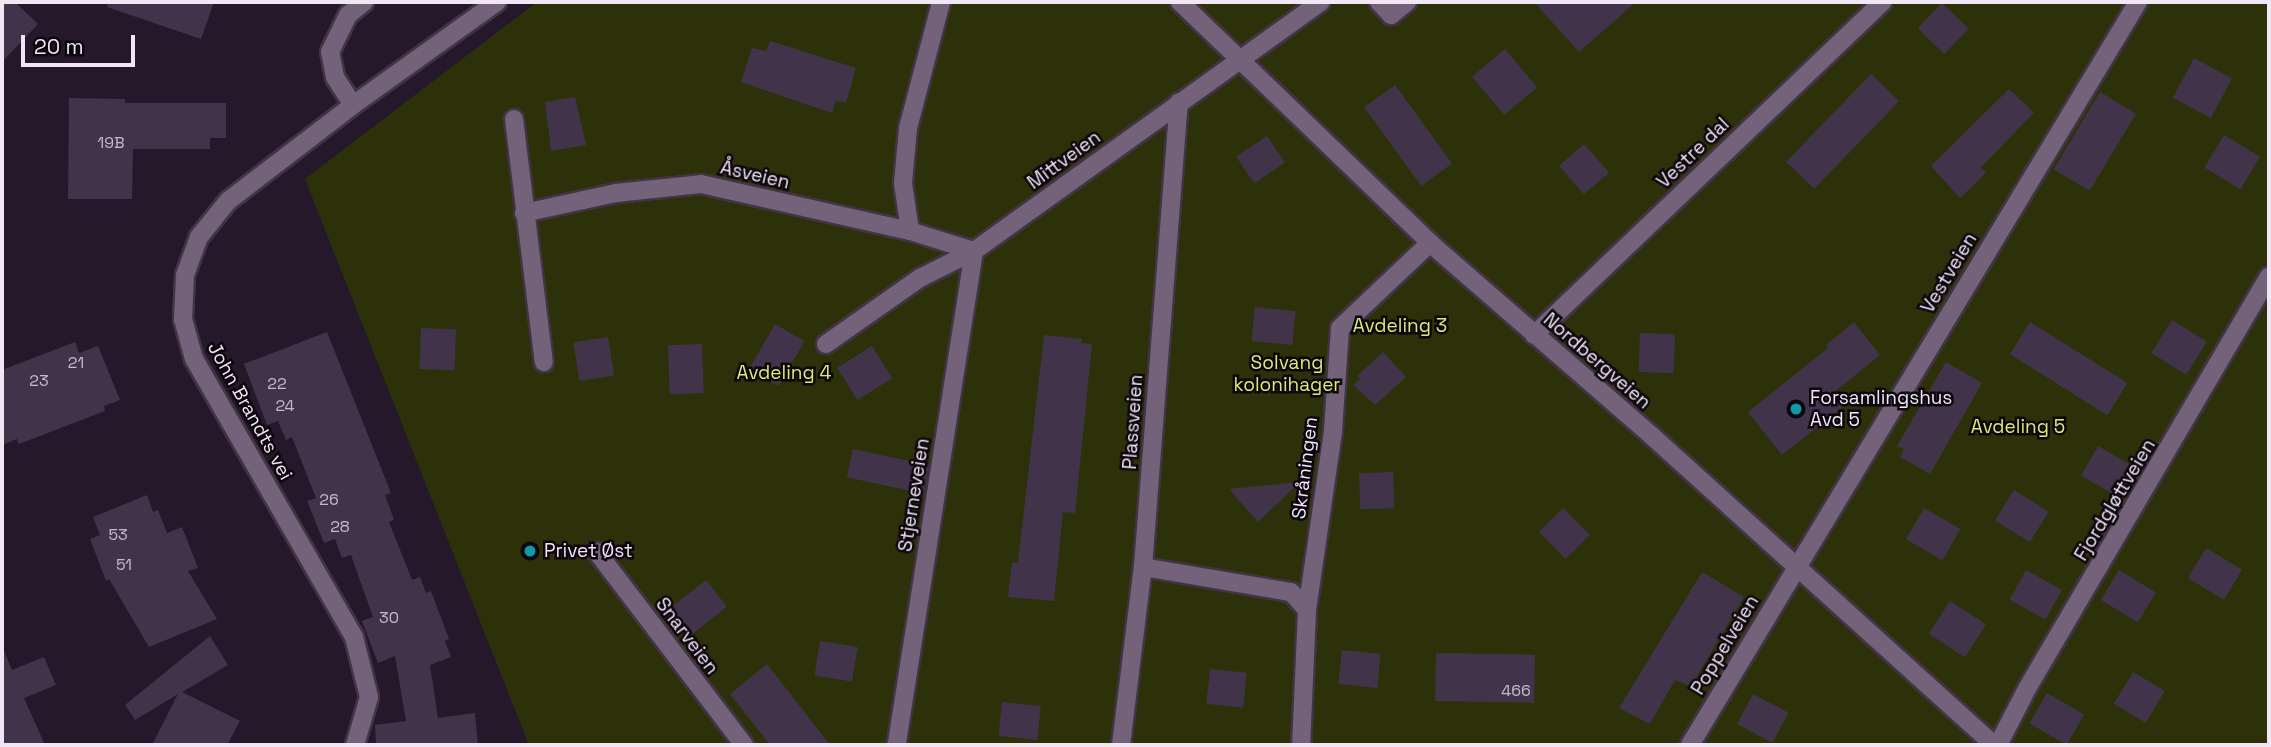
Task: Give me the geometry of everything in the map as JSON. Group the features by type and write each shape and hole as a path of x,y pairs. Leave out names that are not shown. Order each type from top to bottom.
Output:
{"street":[{"path":"353,105 335,77 330,52 348,15 364,2"},
{"name":"John Brandts vei","path":"355,745 369,697 354,637 194,359 183,319 185,275 199,237 228,201 353,105 496,2"},
{"path":"910,231 903,183 908,128 941,2"},
{"name":"Nordbergveien","path":"1180,2 1238,61 1430,243 1996,745"},
{"name":"Mittveien","path":"826,344 920,278 974,251 1321,2"},
{"path":"1379,2 1391,15 1407,2"},
{"name":"Vestre dal","path":"1534,335 1882,2"},
{"name":"Vestveien","path":"1796,566 2138,2"},
{"name":"Plassveien","path":"1121,745 1143,567 1179,102"},
{"path":"514,119 544,362"},
{"name":"Åsveien","path":"524,212 616,193 701,184 910,231 974,251"},
{"name":"Skråningen","path":"1301,745 1307,610 1333,431 1340,328 1430,243"},
{"name":"Stjerneveien","path":"897,745 974,251"},
{"name":"Fjordgløttveien","path":"1996,745 2269,277"},
{"name":"Snarveien","path":"597,552 744,745"},
{"name":"Poppelveien","path":"1690,745 1796,566"},
{"path":"1143,567 1291,592 1307,610"}],"green space":[{"name":"Solvang kolonihager","path":"537,2 2269,2 2269,745 529,745 305,179"}],"building":[{"path":"2,2 15,2 38,24 2,62"},
{"path":"108,2 214,2 201,39 107,7"},
{"path":"1534,2 1636,2 1579,52"},
{"path":"1942,3 1969,29 1944,54 1918,28"},
{"path":"770,41 856,68 846,103 836,100 832,113 741,82 752,48 766,51"},
{"path":"1505,49 1537,87 1504,115 1472,77"},
{"path":"2194,58 2232,78 2211,118 2173,98"},
{"path":"1871,74 1899,101 1814,189 1786,162"},
{"path":"1395,85 1452,163 1421,186 1364,107"},
{"path":"2009,89 2034,113 1981,167 1986,173 1960,198 1931,166"},
{"path":"2100,92 2136,114 2090,191 2054,169"},
{"path":"575,97 586,145 551,151 545,102"},
{"path":"69,98 125,99 125,103 226,103 226,138 210,138 210,149 133,149 132,199 68,199"},
{"path":"2224,135 2260,157 2240,189 2204,168"},
{"path":"1267,136 1285,163 1254,183 1236,157"},
{"path":"1584,144 1609,173 1584,194 1559,166"},
{"path":"1255,307 1296,311 1292,345 1251,341"},
{"path":"2172,320 2207,342 2186,375 2151,353"},
{"path":"1854,322 1880,355 1833,393 1844,406 1782,455 1748,412 1828,348 1826,345"},
{"path":"2030,322 2128,383 2107,415 2010,354"},
{"path":"775,324 804,341 778,386 749,369"},
{"path":"421,328 456,329 455,370 420,369"},
{"path":"327,332 391,493 385,495 394,520 389,522 412,580 420,577 426,593 431,591 449,639 445,641 451,657 430,665 438,718 475,713 478,745 376,745 375,725 406,721 395,656 378,663 362,621 373,617 351,555 342,558 335,539 324,543 307,501 316,498 292,437 286,440 278,421 267,425 244,364"},
{"path":"1640,333 1675,334 1674,373 1639,372"},
{"path":"1044,335 1082,339 1081,343 1092,344 1075,513 1063,512 1054,601 1008,597 1012,563 1018,563"},
{"path":"608,337 614,376 580,381 573,342"},
{"path":"75,342 79,353 98,346 120,400 104,406 105,411 19,444 17,439 2,445 2,370"},
{"path":"702,344 704,393 670,394 668,345"},
{"path":"872,346 892,378 857,400 837,368"},
{"path":"1383,352 1406,377 1375,405 1353,385 1360,379 1357,376"},
{"path":"1946,362 1982,383 1930,474 1900,457 1904,449 1897,446"},
{"path":"2098,446 2135,468 2118,497 2081,475"},
{"path":"853,449 929,465 923,494 847,477"},
{"path":"1393,472 1394,508 1360,509 1359,473"},
{"path":"1300,482 1258,522 1229,489"},
{"path":"2014,490 2049,512 2030,542 1995,521"},
{"path":"147,495 153,512 158,510 167,533 182,527 198,568 188,571 217,619 149,647 109,579 106,581 90,539 100,535 93,517"},
{"path":"1563,508 1590,535 1566,559 1539,532"},
{"path":"1924,508 1960,529 1942,560 1906,539"},
{"path":"2206,548 2242,570 2224,600 2188,578"},
{"path":"2026,570 2062,590 2045,620 2010,600"},
{"path":"2119,570 2156,592 2138,622 2101,600"},
{"path":"1702,572 1744,597 1691,686 1675,680 1650,724 1619,708"},
{"path":"706,580 727,607 690,636 669,609"},
{"path":"1950,601 1986,624 1965,657 1929,634"},
{"path":"210,636 228,665 182,692 240,721 227,745 152,745 178,694 135,720 125,705"},
{"path":"820,641 858,647 852,682 815,676"},
{"path":"2,646 12,670 44,657 56,685 24,698 45,745 2,745"},
{"path":"1342,650 1381,654 1377,688 1338,684"},
{"path":"1436,653 1535,655 1534,703 1435,701"},
{"path":"767,664 830,745 770,745 730,694"},
{"path":"1210,669 1247,673 1243,708 1206,704"},
{"path":"2133,672 2165,691 2146,723 2114,704"},
{"path":"2047,693 2084,714 2067,745 2030,723"},
{"path":"1753,694 1788,713 1772,743 1737,724"},
{"path":"1002,702 1041,706 1037,740 998,736"}],"place":[{"name":"Forsamlingshus Avd 5","path":"1796,409"},
{"name":"Privet Øst","path":"530,551"}],"park label":[{"name":"Avdeling 3","path":"1400,326"},
{"name":"Avdeling 4","path":"784,373"},
{"name":"Avdeling 5","path":"2018,427"}]}
